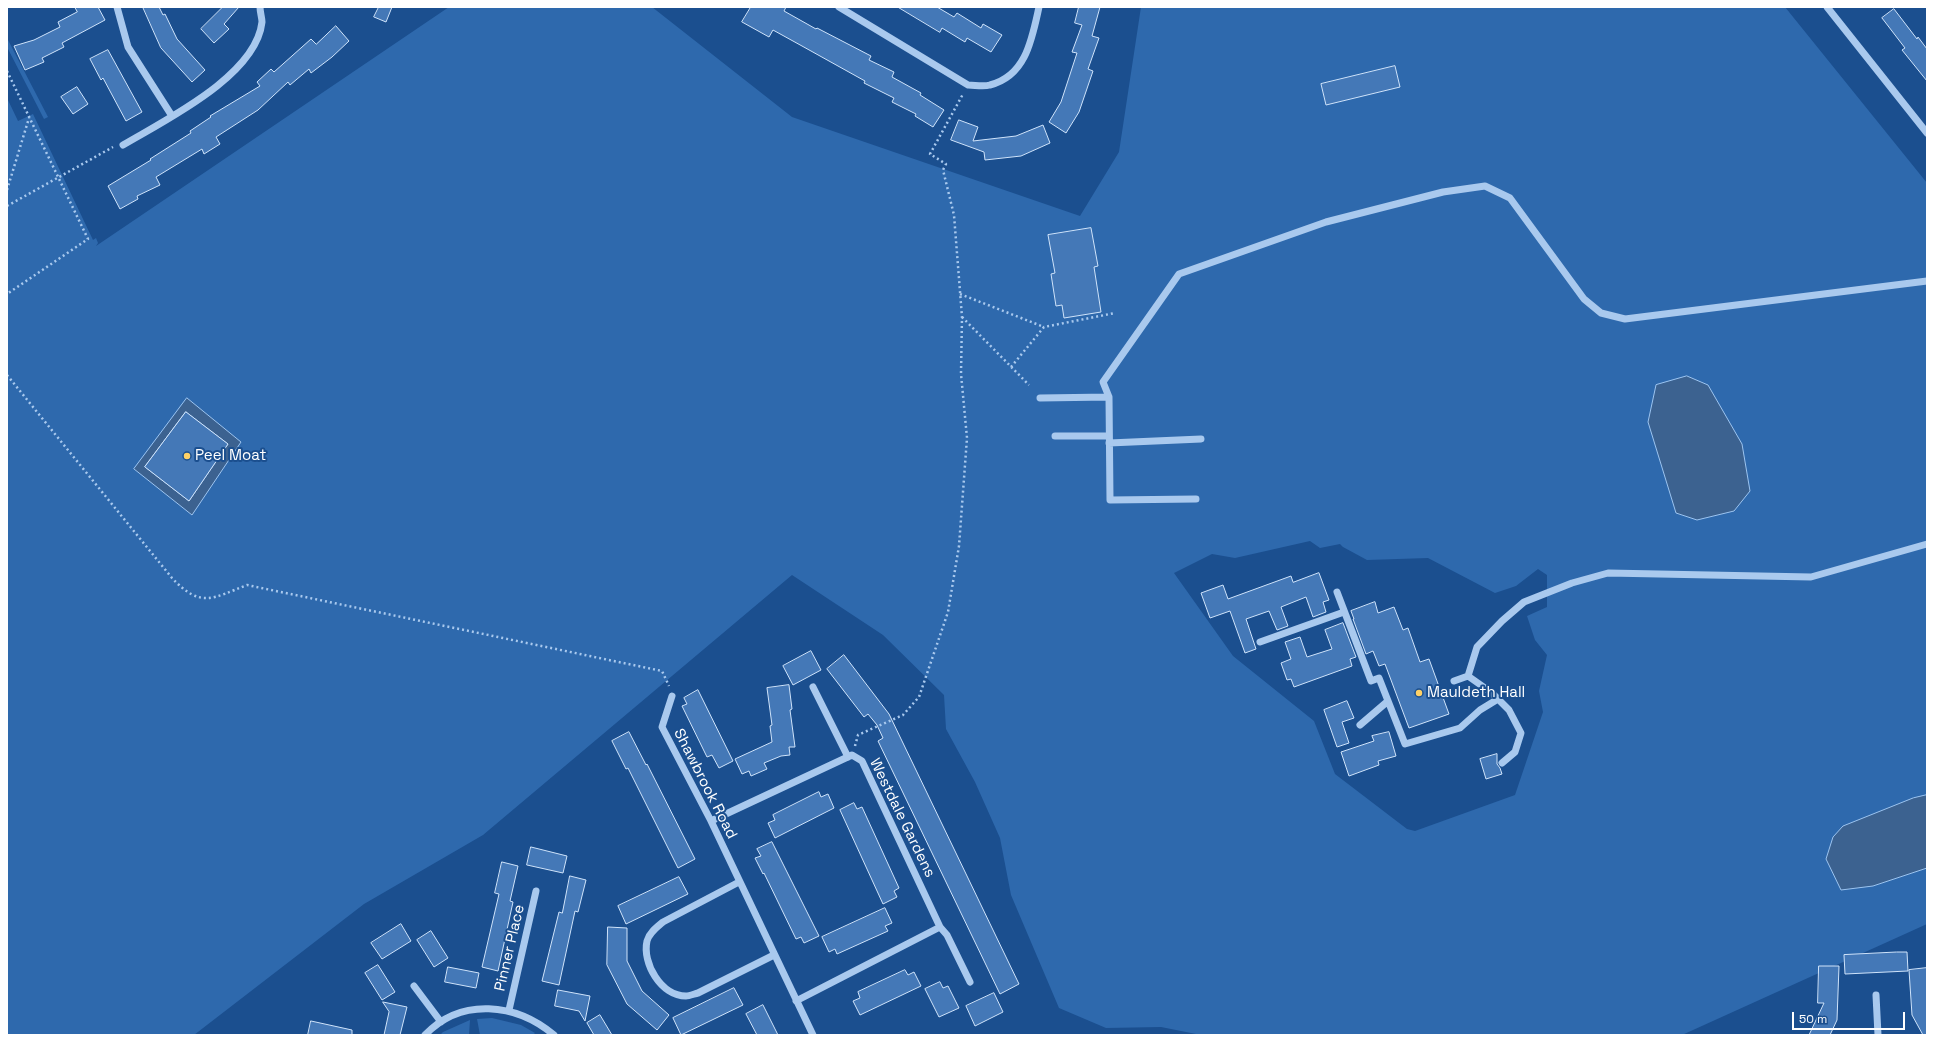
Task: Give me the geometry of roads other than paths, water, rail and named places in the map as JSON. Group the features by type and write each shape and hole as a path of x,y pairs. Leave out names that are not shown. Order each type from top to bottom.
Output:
{"street":[{"path":"117,7 128,47 172,116"},
{"path":"123,145 210,93 239,66 255,42 262,22 260,7"},
{"path":"839,7 968,85 988,86 1008,78 1024,59 1039,7"},
{"path":"1827,7 1927,133"},
{"path":"1196,499 1110,500 1109,397 1103,382 1179,274 1326,222 1443,192 1485,186 1510,198 1584,299 1601,312 1625,319 1927,281"},
{"path":"1040,398 1109,397"},
{"path":"1055,436 1109,439 1201,439"},
{"path":"1468,676 1476,647 1502,620 1524,602 1572,583 1608,573 1811,577 1927,544"},
{"path":"1336,592 1371,681 1379,678 1405,744 1460,728 1480,710 1498,699"},
{"path":"1260,642 1344,612"},
{"path":"1454,681 1468,676"},
{"path":"1468,676 1498,699 1509,710 1521,733 1514,752 1502,763"},
{"path":"813,687 850,756"},
{"name":"Shawbrook Road","path":"672,696 662,727 711,821 813,1035"},
{"path":"1360,724 1388,701"},
{"name":"Westdale Gardens","path":"711,821 850,756 862,761 940,928 947,935 970,982"},
{"path":"739,882 663,922 653,931 647,940 649,966 656,978 664,986 675,994 686,996 698,993 774,955"},
{"name":"Pinner Place","path":"509,1010 536,891"},
{"path":"796,1001 940,928"},
{"path":"414,986 441,1022"},
{"path":"1876,995 1878,1035"},
{"path":"425,1035 441,1022 456,1014 492,1008 509,1010 526,1016 542,1025 554,1035"}],"place":[{"name":"Peel Moat","path":"187,456"},
{"name":"Mauldeth Hall","path":"1419,693"}]}
